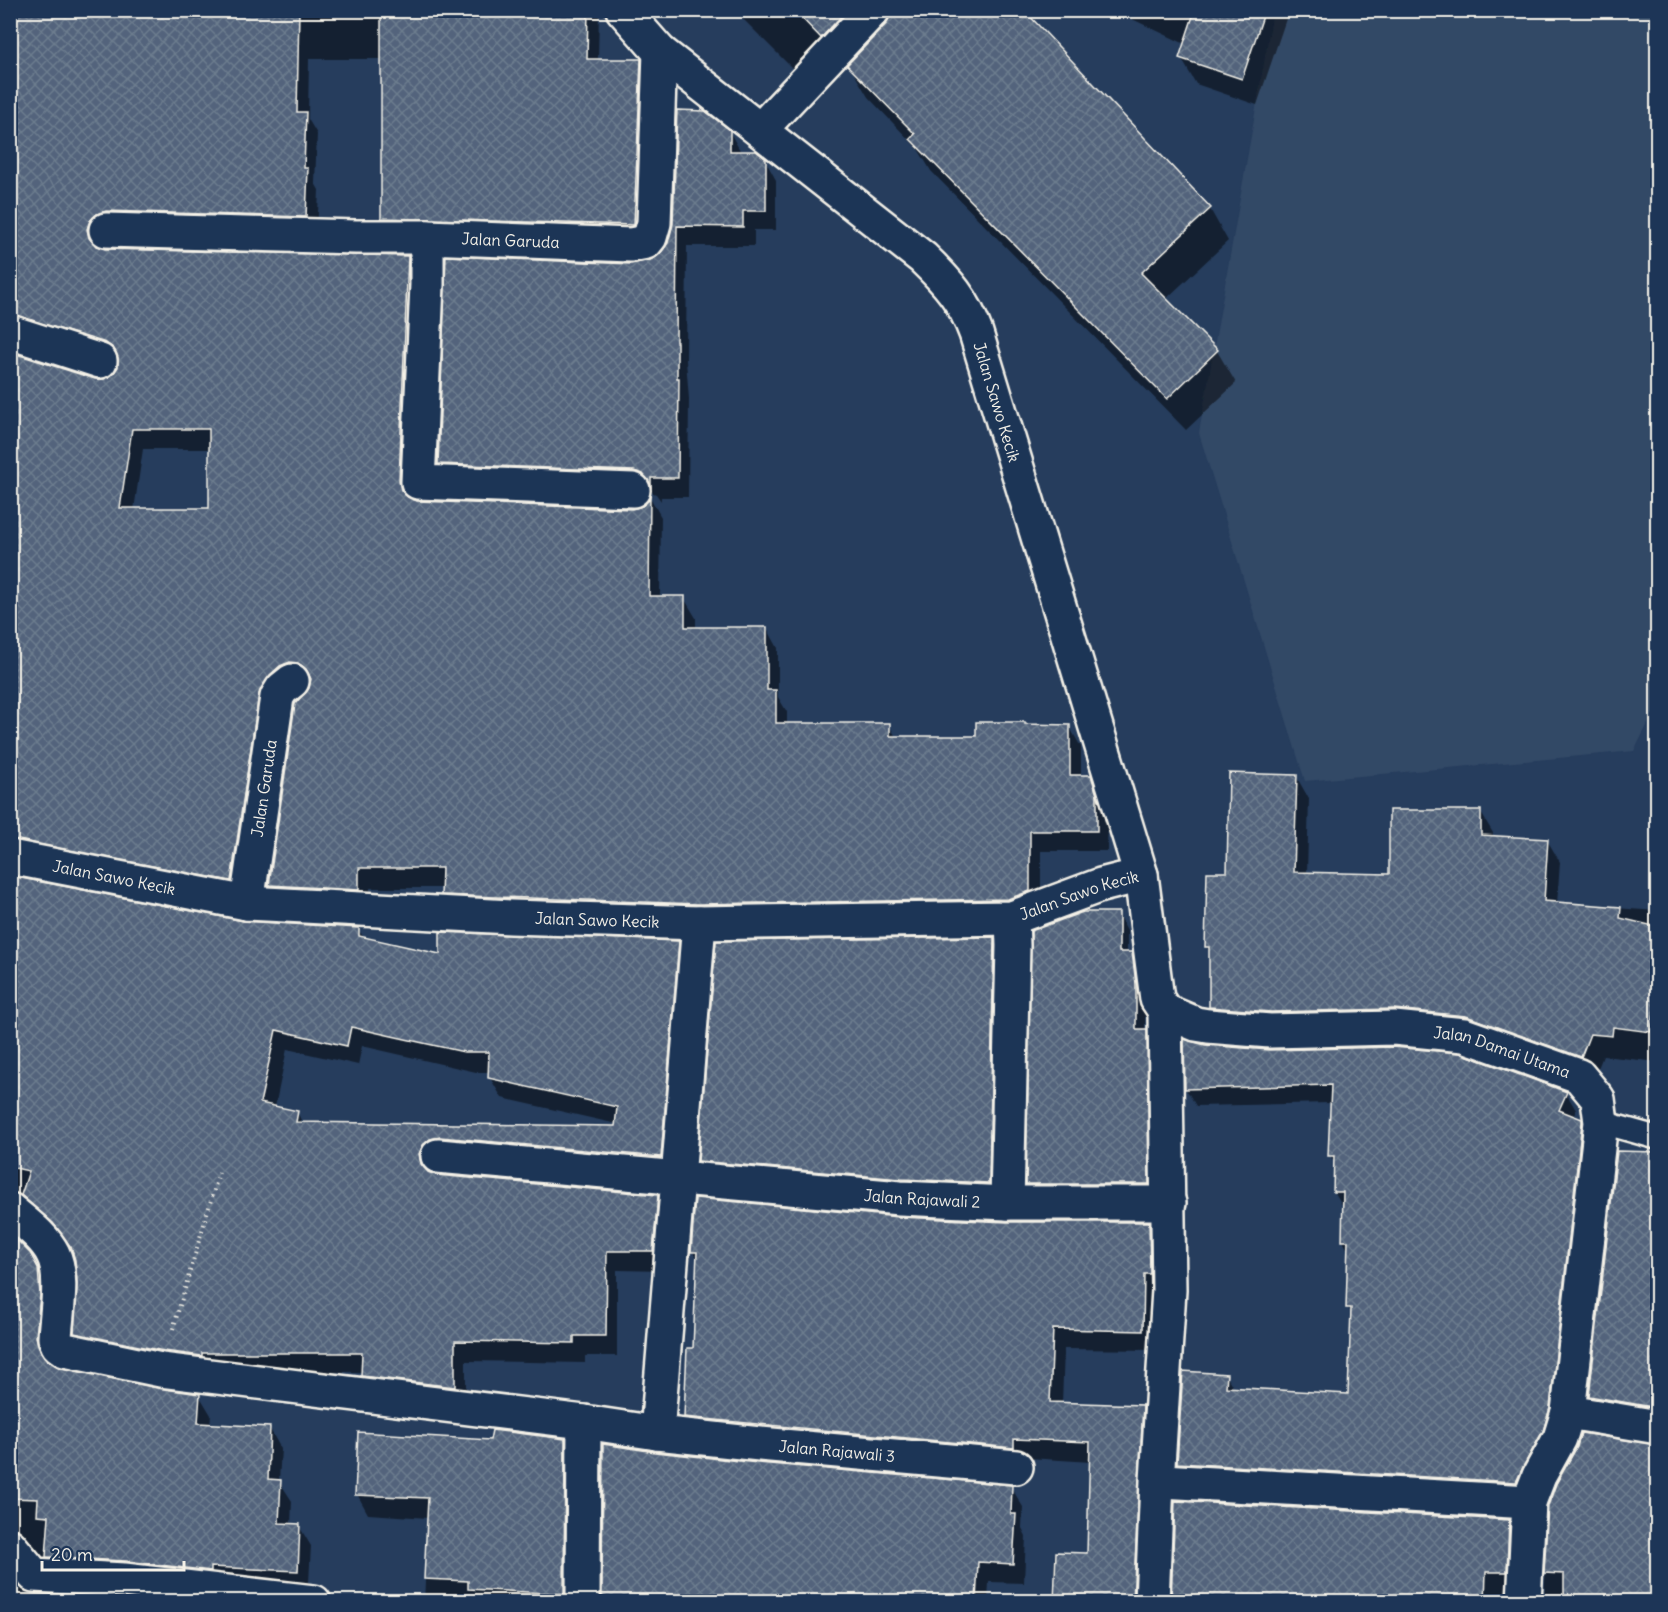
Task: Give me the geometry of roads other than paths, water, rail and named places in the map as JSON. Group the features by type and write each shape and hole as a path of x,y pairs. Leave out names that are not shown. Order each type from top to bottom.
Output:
{"street":[{"name":"Jalan Sawo Kecik","path":"10,857 247,903 512,917 699,923 1012,918 1101,885 1140,875 976,333 962,301 923,258 660,52 623,10"},
{"path":"760,130 873,10"},
{"name":"Jalan Garuda","path":"428,237 631,244 646,242 654,223 660,52"},
{"path":"106,230 428,237 428,285 418,482 633,490"},
{"path":"10,332 100,361"},
{"name":"Jalan Garuda","path":"247,903 278,697 282,689 292,681"},
{"path":"1140,875 1157,999 1165,1011 1169,1203 1169,1290 1152,1602"},
{"path":"1007,1203 1012,918"},
{"path":"657,1433 699,923"},
{"name":"Jalan Damai Utama","path":"1165,1011 1196,1024 1270,1031 1394,1028 1464,1035 1580,1076 1598,1099 1601,1122 1569,1412 1560,1438 1539,1476 1529,1502 1524,1602"},
{"name":"Jalan Rajawali 2","path":"438,1156 900,1198 1007,1203 1169,1203"},
{"name":"Jalan Rajawali 3","path":"10,1210 42,1239 53,1254 58,1266 55,1338 58,1346 65,1350 161,1370 657,1433 1016,1467"},
{"path":"1569,1412 1658,1427"},
{"path":"583,1602 584,1422"},
{"path":"1162,1481 1529,1502"},
{"path":"10,1546 34,1575 124,1580 243,1598 314,1602"}],"lane":[{"path":"1601,1122 1658,1138"}]}
